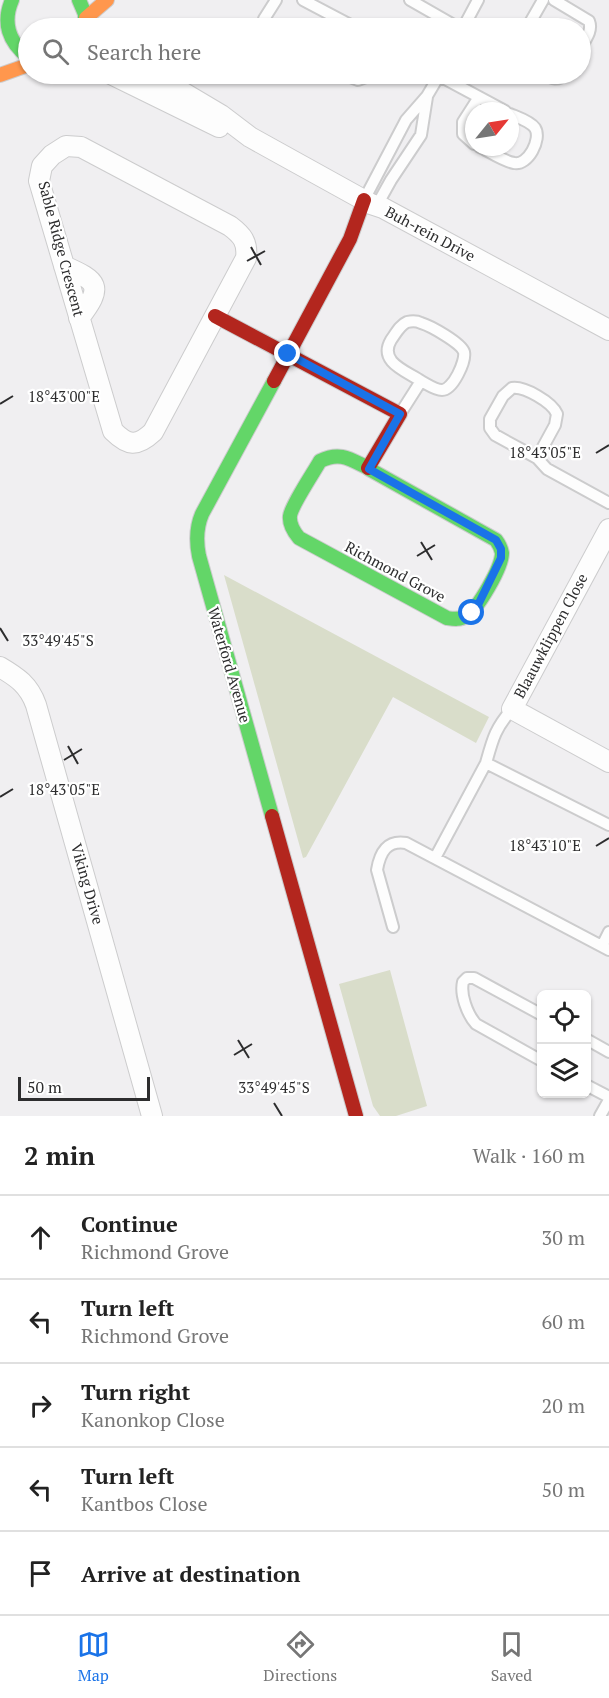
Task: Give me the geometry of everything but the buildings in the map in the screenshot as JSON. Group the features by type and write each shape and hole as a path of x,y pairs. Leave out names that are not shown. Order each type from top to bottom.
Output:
{"street":[{"path":"12,0 3,20 10,40 18,50"},
{"path":"79,0 83,7 84,18"},
{"path":"90,18 107,0"},
{"path":"0,75 18,69"},
{"name":"Buh-rein Drive","path":"131,84 215,126 250,137"},
{"name":"Buh-rein Drive","path":"168,84 221,116 250,137 609,330"},
{"name":"Sable Ridge Crescent","path":"66,146 81,147 241,234 246,244 246,258 215,316 153,432 144,440 132,444 121,439 113,431 39,182 42,166 52,155 66,146"},
{"name":"Waterford Avenue","path":"356,1116 196,547 197,530 202,514 370,203"},
{"path":"215,316 400,414 369,469"},
{"name":"Richmond Grove","path":"328,456 343,456 369,469 496,540 501,549 501,558 472,613 458,619 447,618 299,538 292,530 290,514 320,461 328,456"},
{"name":"Blaauwklippen Close","path":"609,530 512,709 609,762"},
{"name":"Viking Drive","path":"0,667 23,682 36,705 152,1116"}],"lane":[{"path":"265,18 276,0"},
{"path":"303,0 337,18"},
{"path":"410,0 443,18"},
{"path":"467,18 478,0"},
{"path":"533,18 543,0"},
{"path":"554,0 584,18"},
{"path":"370,203 391,180 421,135 428,96 433,84"},
{"path":"456,84 488,102"},
{"path":"370,203 406,120 428,96"},
{"path":"476,102 479,97"},
{"path":"465,119 463,122 465,136"},
{"path":"499,156 513,163 523,162 529,157 536,140 536,131 531,125 519,119"},
{"path":"407,322 423,323 460,345 465,354 462,366 448,389 441,390 421,381 393,364 388,354 389,344 399,328 407,322"},
{"path":"400,414 421,381"},
{"path":"537,458 555,425 557,414 551,404 520,388 512,388 505,393 490,419 490,428 495,435 537,458 547,469 609,503"},
{"path":"435,858 486,763 499,724 512,709"},
{"path":"486,763 609,825"},
{"path":"393,927 377,870 378,861 393,843 406,843 605,948 609,932"},
{"path":"537,1012 474,978 467,978 462,982 469,1015 476,1024 537,1058"},
{"path":"591,1042 609,1052"},
{"path":"591,1088 609,1099 600,1116"}],"green space":[{"path":"224,575 489,717 476,743 393,697 306,857 303,858"},
{"path":"390,970 427,1106 396,1116 380,1116 373,1106 339,984"}],"traffic: fast":[{"path":"12,0 8,16 9,32 18,47"},
{"path":"79,0 85,18"},
{"path":"272,816 199,556 197,540 202,514 274,381"},
{"path":"368,468 339,456 320,461 291,511 290,522 295,533 299,538 447,618 459,619 466,616 483,597 498,568 502,553 496,540 369,469"}],"traffic: slow":[{"path":"86,18 107,0"},
{"path":"0,75 18,69"}],"traffic: jam":[{"path":"274,381 350,239 364,200"},
{"path":"215,316 400,414 368,468"},
{"path":"272,816 356,1116"}],"route":[{"path":"288,354 400,414 369,469 496,540 501,549 501,558 472,613"}]}
